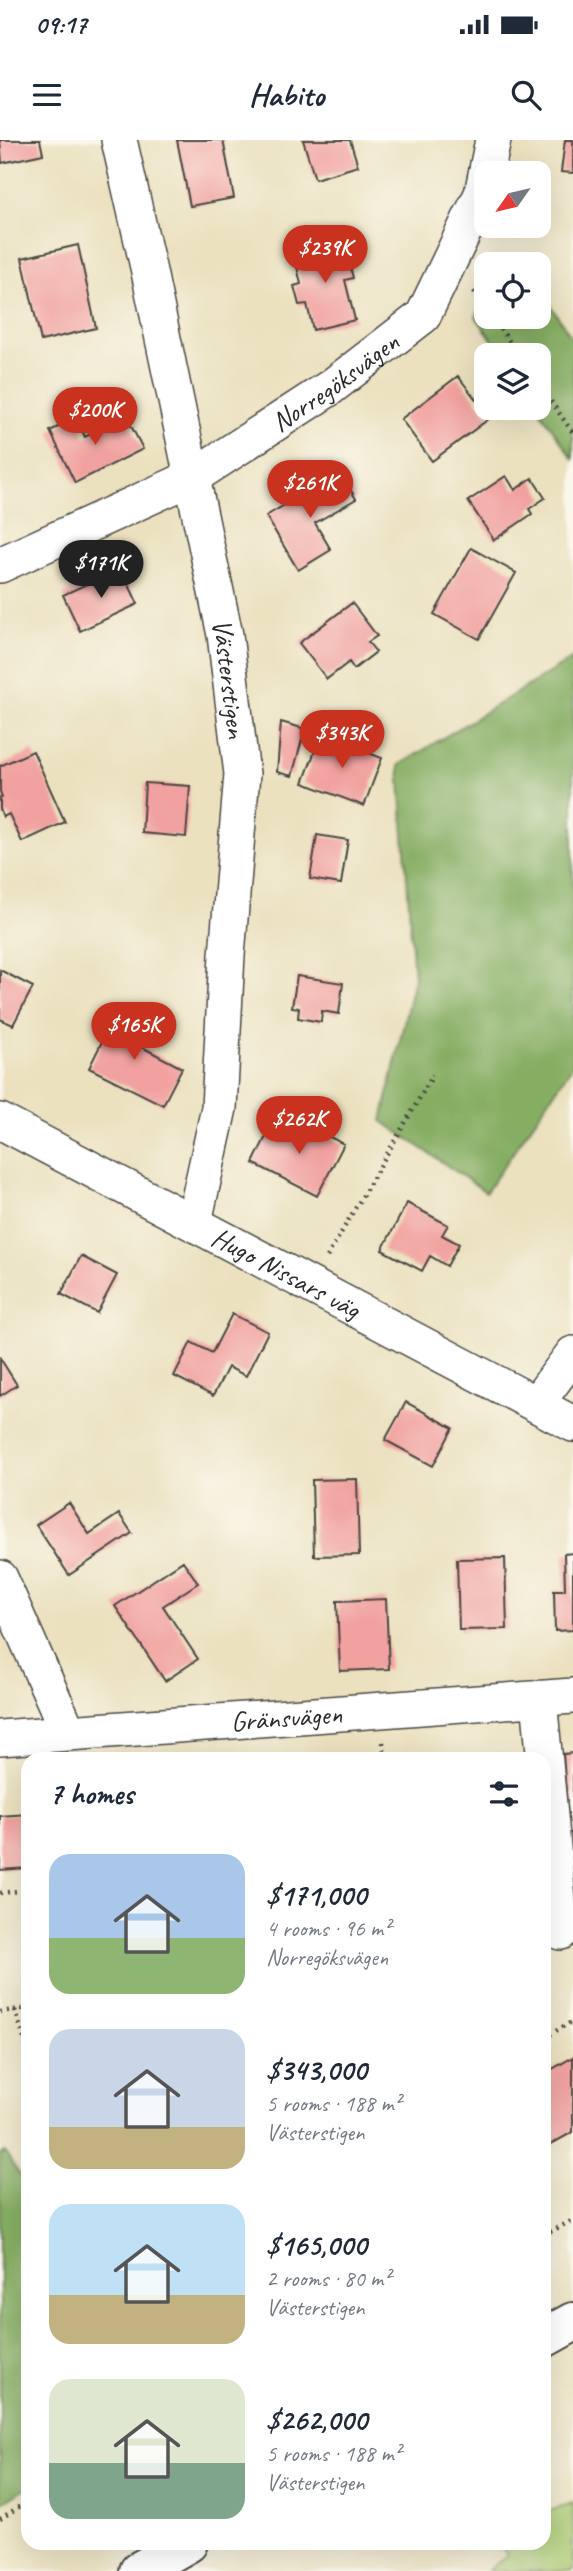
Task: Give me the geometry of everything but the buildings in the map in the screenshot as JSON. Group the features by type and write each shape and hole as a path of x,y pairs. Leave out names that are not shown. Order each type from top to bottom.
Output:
{"main road":[{"path":"551,2334 573,2322"},
{"path":"139,2571 176,2550"}],"street":[{"name":"Västerstigen","path":"119,140 225,635 242,774 227,955 219,1108 194,1222"},
{"name":"Norregöksvägen","path":"0,565 191,478 331,387 423,316 482,194 493,140"},
{"name":"Hugo Nissars väg","path":"0,1121 573,1424"},
{"path":"536,1404 573,1354"},
{"path":"0,1578 68,1732"},
{"name":"Gränsvägen","path":"0,1738 573,1696"},
{"path":"539,1699 544,1752"},
{"path":"551,1826 561,1932"}],"path":[{"path":"551,401 573,433"},
{"path":"311,1285 433,1075"},
{"path":"0,1893 21,1891"},
{"path":"0,2011 21,2009"},
{"path":"15,2010 21,2029"},
{"path":"551,2032 573,2021"},
{"path":"551,2231 573,2220"},
{"path":"0,2519 21,2506"}],"green space":[{"path":"551,306 573,340 573,459 546,420 551,420 551,343 494,343 485,329 551,329"},
{"path":"573,658 573,1065 486,1192 382,1121 414,978 399,765"},
{"path":"5,2152 21,2177 21,2491 0,2503 0,2154"},
{"path":"573,2503 573,2571 488,2571 507,2555 504,2550 551,2550 551,2511"}]}
